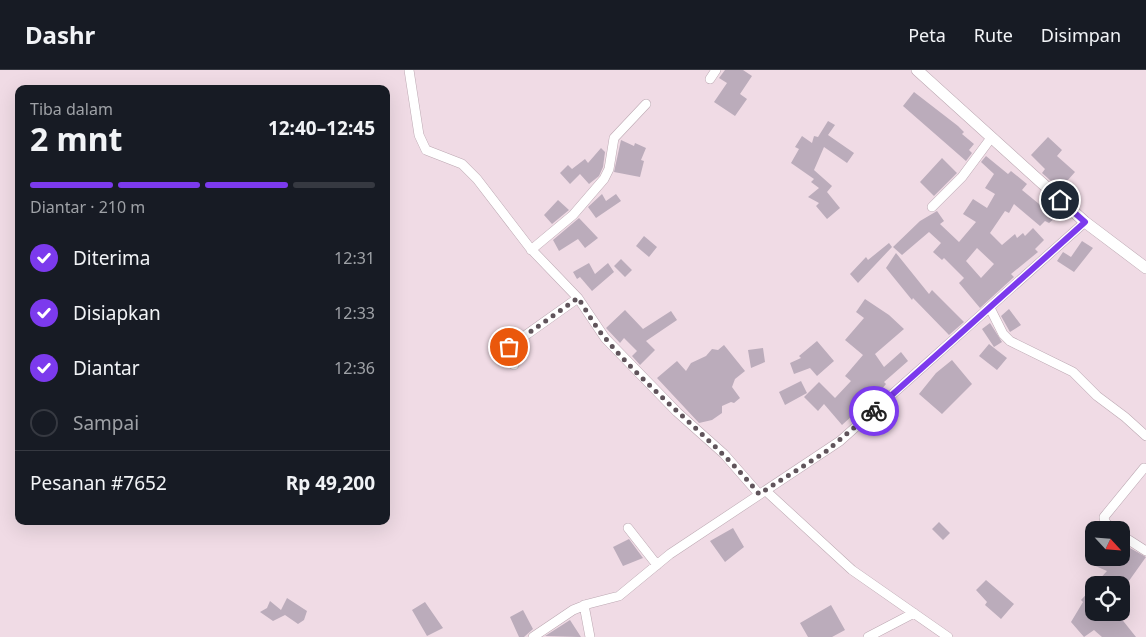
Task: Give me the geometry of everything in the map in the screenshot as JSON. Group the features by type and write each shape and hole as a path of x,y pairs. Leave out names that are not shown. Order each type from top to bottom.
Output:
{"main road":[{"path":"917,70 1085,222 1146,268"}],"street":[{"path":"409,70 419,135 426,150 462,164 477,179 531,250 578,298 605,338 627,362 762,492 852,570 948,637"},
{"path":"710,79 716,70"},
{"path":"531,250 573,215 604,179 609,169 614,138 646,104"},
{"path":"932,207 962,177 991,138"},
{"path":"533,637 584,605 619,596 656,565 840,441 1085,222"},
{"path":"514,365 506,357 505,351 578,298"},
{"path":"990,308 1004,334 1010,341 1073,372 1097,396 1146,436"},
{"path":"1105,521 1104,517 1144,468"},
{"path":"628,528 656,565"},
{"path":"1130,541 1146,551"},
{"path":"584,605 590,637"},
{"path":"868,637 914,613"}],"building":[{"path":"725,70 743,70 752,76 740,94 747,99 735,116 714,102 727,83 719,78"},
{"path":"914,92 958,126 964,132 962,134 974,144 969,150 972,153 966,161 903,106"},
{"path":"828,121 835,125 828,135 854,153 847,163 824,147 814,170 832,186 827,192 840,208 827,219 816,206 819,203 808,197 819,188 811,182 814,179 791,163 799,149 795,147 802,136 812,143 814,136 818,137"},
{"path":"1048,137 1062,150 1057,156 1075,172 1060,189 1042,173 1045,169 1031,155"},
{"path":"621,140 634,146 635,143 646,148 641,160 644,161 640,177 614,172"},
{"path":"601,148 605,152 603,167 599,176 589,184 580,174 570,184 560,173 568,165 572,169 585,159 588,163"},
{"path":"986,156 1008,174 1011,171 1027,184 1022,190 1044,208 1049,202 1061,213 1049,223 1045,221 1040,226 1014,204 1009,213 1005,211 990,233 1002,245 1015,234 1017,238 1023,233 1025,236 1033,228 1044,240 1035,249 1038,252 1011,274 1014,277 980,308 959,283 964,278 944,258 942,260 933,252 941,243 929,232 902,255 893,247 920,221 937,211 944,221 940,224 959,242 976,222 963,214 973,199 987,208 995,194 985,188 994,174 981,162","holes":["977,248 994,264 981,278 966,261"]},
{"path":"942,158 957,173 934,196 920,182"},
{"path":"602,194 606,201 616,194 621,201 596,218 588,207"},
{"path":"558,200 569,210 552,224 544,215"},
{"path":"579,218 598,238 585,248 578,239 559,251 553,240"},
{"path":"644,236 657,247 649,257 636,246"},
{"path":"1082,241 1093,248 1074,272 1057,261 1063,252 1071,257"},
{"path":"889,243 892,247 858,283 850,274 866,257 868,260"},
{"path":"896,253 929,294 932,290 964,322 949,335 913,298 912,300 886,268"},
{"path":"621,259 632,270 625,277 614,266"},
{"path":"589,263 595,274 608,263 614,272 592,291 580,277 577,279 573,272"},
{"path":"865,299 889,315 904,329 875,354 884,367 901,352 908,361 884,382 886,384 870,403 872,404 856,418 853,415 842,425 824,404 818,411 804,397 819,382 835,398 851,381 845,376 863,355 845,340 864,318 856,312"},
{"path":"1009,309 1021,325 1010,332 1001,316"},
{"path":"625,310 643,329 671,311 677,320 646,341 655,350 640,365 632,356 637,351 624,338 620,343 606,328"},
{"path":"990,323 1002,342 994,347 982,329"},
{"path":"817,341 834,361 817,376 810,368 794,374 790,363 801,358 799,356"},
{"path":"989,344 1007,358 997,370 979,356"},
{"path":"724,345 745,371 735,379 732,387 740,398 734,403 731,402 722,406 722,413 712,420 699,423 657,378 677,361 686,371 691,363 706,356 712,349 718,350"},
{"path":"763,348 765,362 751,368 748,350"},
{"path":"952,360 972,384 942,414 919,394 936,373"},
{"path":"801,381 807,393 785,405 779,392"},
{"path":"939,522 950,533 943,540 932,529"},
{"path":"733,528 744,547 725,562 710,541"},
{"path":"629,539 643,558 623,566 613,547"},
{"path":"1130,548 1146,557 1130,579 1130,576 1102,576 1107,571 1096,566 1130,566"},
{"path":"986,580 1014,604 1001,619 985,605 987,602 976,590"},
{"path":"1085,596 1085,621 1123,621 1136,637 1102,637 1094,630 1084,637 1071,622 1083,602 1081,600"},
{"path":"287,598 307,611 304,620 298,624 285,615 273,621 260,612 267,608 270,601 281,610"},
{"path":"425,602 443,628 427,636 412,610"},
{"path":"831,605 845,630 832,637 808,637 800,623"},
{"path":"523,610 533,629 524,637 519,637 510,617"},
{"path":"570,620 581,637 545,636"}],"way so far":[{"path":"509,347 578,298 605,338 627,362 724,454 759,494 824,453 874,411"}],"route":[{"path":"874,411 1085,222 1060,200"}]}
